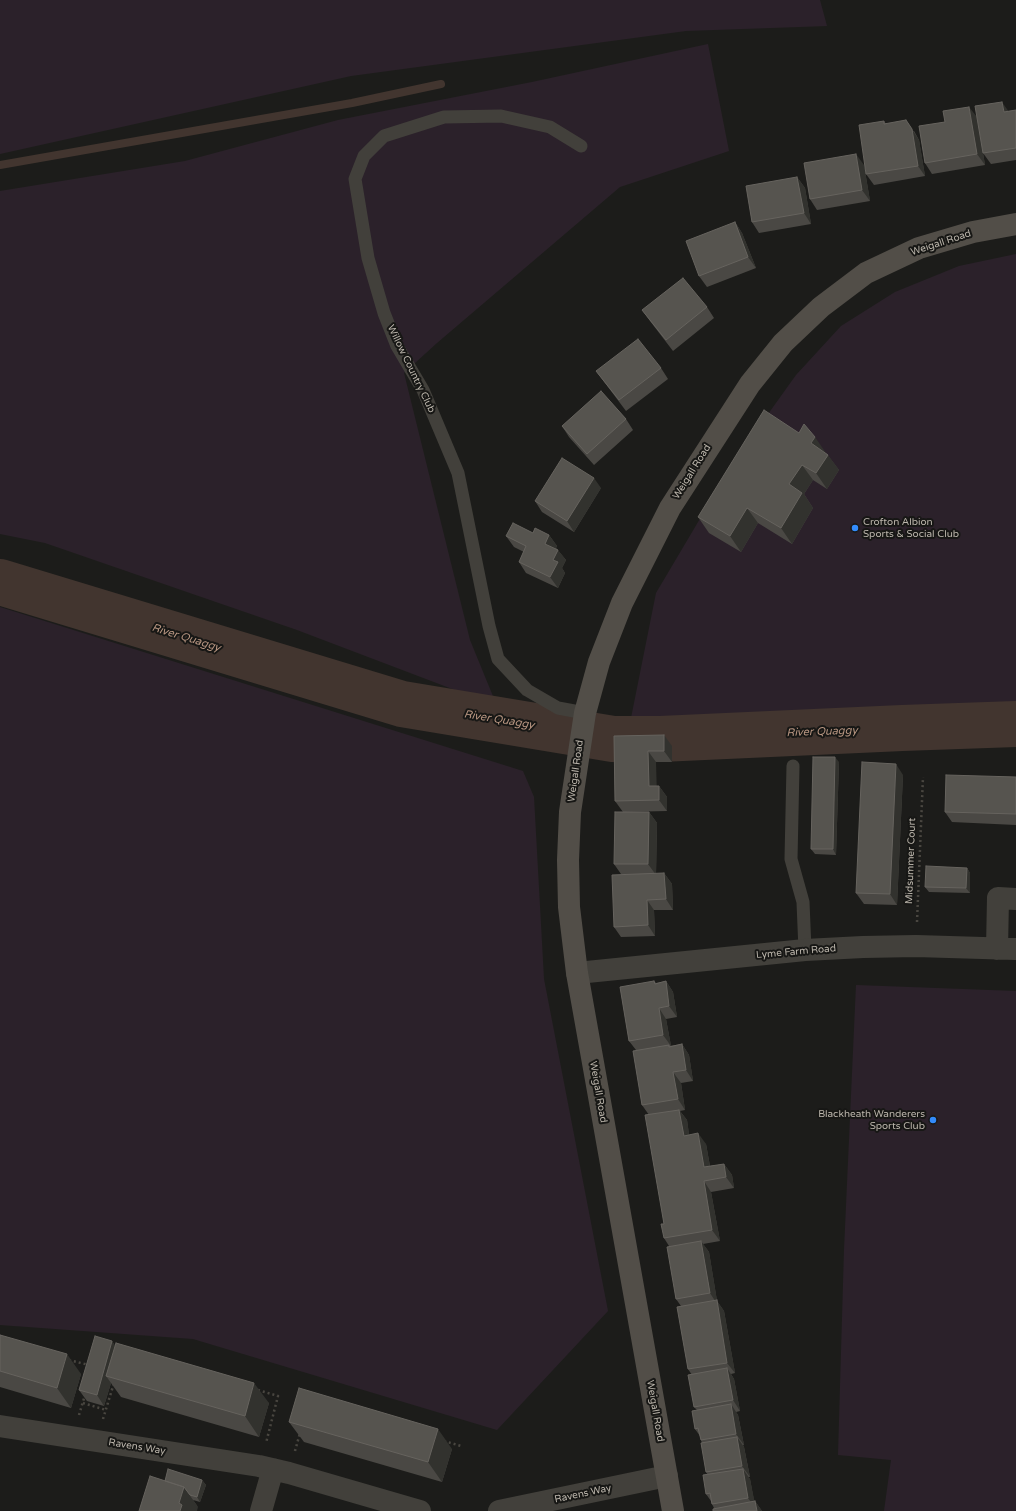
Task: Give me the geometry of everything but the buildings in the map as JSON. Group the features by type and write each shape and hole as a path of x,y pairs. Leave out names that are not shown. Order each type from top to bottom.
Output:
{"street":[{"name":"Weigall Road","path":"673,1511 577,973 569,908 568,860 570,812 584,718 599,662 622,603 670,508 750,384 783,343 821,307 866,274 919,248 973,232 1016,224"},
{"path":"1006,949 998,898 1016,899"},
{"name":"Lyme Farm Road","path":"577,973 805,950 916,946 1006,949"},
{"name":"Ravens Way","path":"0,1426 274,1469 420,1511"},
{"path":"261,1511 274,1469"},
{"name":"Ravens Way","path":"498,1511 667,1476"}],"lane":[{"name":"Willow Country Club","path":"581,146 550,127 501,116 444,117 384,136 364,156 355,180 368,258 384,313 397,346 423,390 458,473 488,626 498,659 527,690 558,708 584,718"},
{"path":"793,766 791,859 803,902 805,950"}],"path":[{"name":"Midsummer Court","path":"916,946 923,777"},
{"path":"65,1359 93,1367"},
{"path":"97,1441 114,1380"},
{"path":"73,1437 87,1388"},
{"path":"256,1390 278,1396 274,1469"},
{"path":"83,1403 106,1410"},
{"path":"274,1469 300,1430"},
{"path":"438,1439 461,1446"}],"shaded area":[{"path":"0,0 820,0 827,26 686,31 351,76 0,154"},
{"path":"708,44 729,151 620,187 404,373 470,640 497,706 297,630 45,543 0,534 0,191 185,161 338,120 532,82"},
{"name":"Crofton Albion Sports & Social Club","path":"1016,254 1016,702 631,718 656,593 733,463 796,375 841,326 895,292 959,266"},
{"path":"0,607 523,771 534,797 544,979 608,1311 497,1430 193,1339 0,1325"},
{"name":"Blackheath Wanderers Sports Club","path":"856,985 1016,991 1016,1511 884,1511 891,1460 838,1455 844,1250"}],"waterway":[{"path":"0,165 352,103 441,84"},
{"name":"River Quaggy","path":"0,582 402,704 613,739 660,739 1016,724"}],"place":[{"name":"Crofton Albion Sports & Social Club","path":"855,528"},
{"name":"Blackheath Wanderers Sports Club","path":"933,1120"}]}
